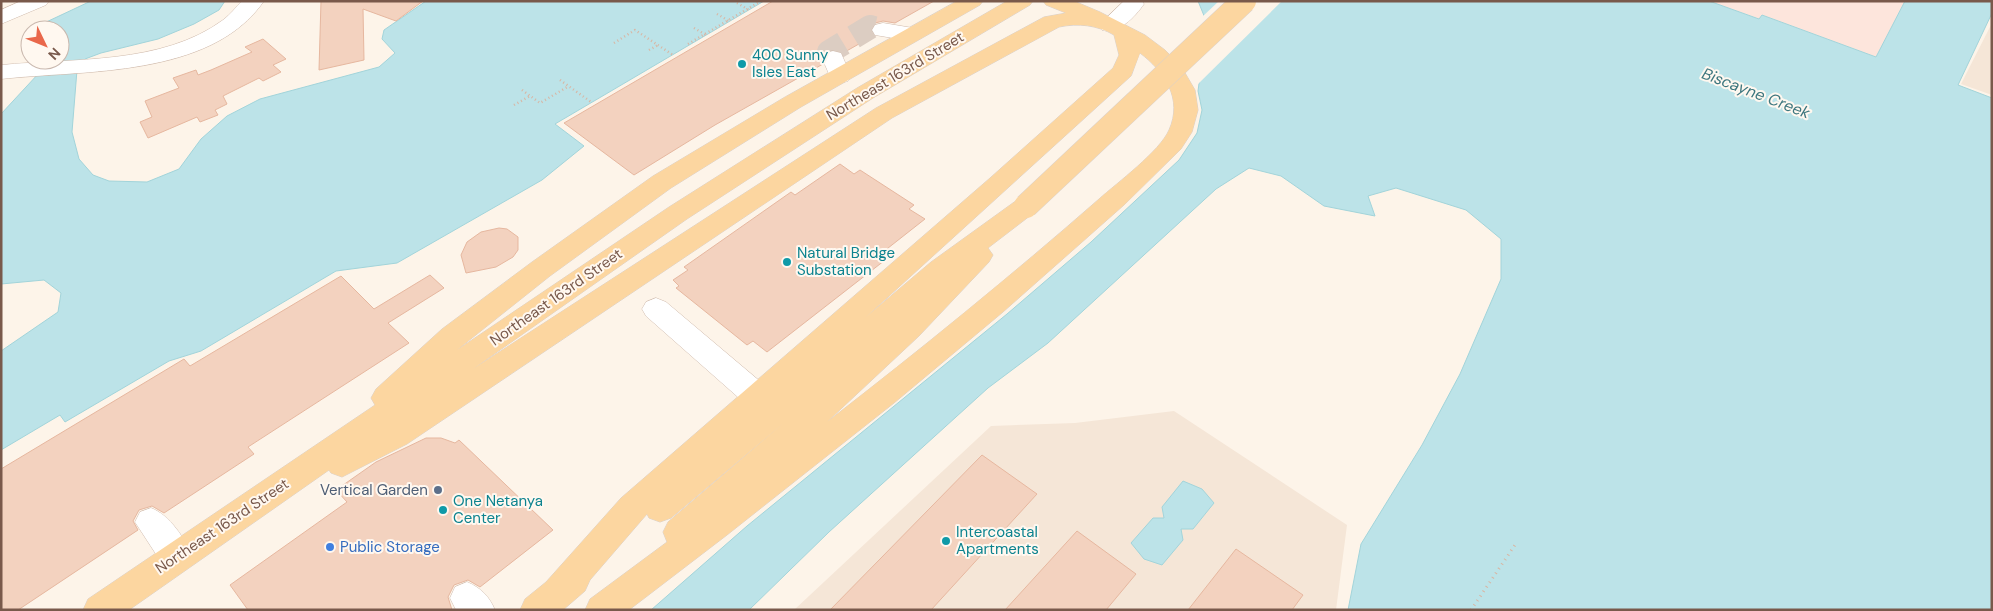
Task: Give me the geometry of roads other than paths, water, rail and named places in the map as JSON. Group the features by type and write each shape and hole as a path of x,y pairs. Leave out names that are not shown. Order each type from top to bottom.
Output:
{"main road":[{"path":"315,463 452,337 596,228 698,158 837,67 911,34 973,1"},
{"name":"Northeast 163rd Street","path":"100,610 650,231 847,105 1023,1"},
{"path":"602,610 755,496 942,346 1057,250 1166,152 1177,137 1184,122 1186,107 1183,88 1167,63 1112,27 1053,1"},
{"path":"588,610 814,415 955,282 1026,206 1244,1"},
{"path":"187,551 396,434 884,113 1052,22 1072,18 1112,27 1130,55 1122,71 992,190 632,508 548,601"},
{"path":"548,601 792,399 940,269 1026,206"}],"street":[{"path":"1,18 39,1"},
{"path":"1,72 133,60 186,47 229,26 247,11 254,1"},
{"path":"1112,27 1133,4"},
{"path":"883,30 911,34"},
{"path":"656,309 758,397"},
{"path":"151,522 187,551"}],"water":[{"path":"91,1 225,1 219,10 194,24 158,39 101,53 85,59 77,70 72,132 79,159 93,175 109,181 147,182 179,169 201,139 227,116 260,99 379,67 395,53 382,39 384,30 426,1 764,1 555,124 584,146 542,180 397,263 336,271 201,351 169,361 65,422 60,415 1,450 1,351 58,312 61,293 44,280 1,284 1,114 39,73 38,70 70,70 70,20 51,20"},
{"name":"Biscayne Creek","path":"1198,1 1709,1 1759,19 1762,15 1876,57 1905,1 1992,1 1992,13 1958,85 1992,98 1992,610 1348,610 1361,544 1422,445 1460,374 1501,279 1501,239 1466,210 1396,188 1368,196 1375,216 1324,206 1281,176 1249,168 1216,189 1048,343 988,388 829,532 749,610 651,610 747,526 1007,314 1091,242 1179,160 1197,133 1202,110 1198,91 1207,23"},
{"path":"1183,481 1202,489 1214,503 1193,529 1181,529 1183,540 1162,565 1144,559 1131,543 1153,518 1164,518 1162,507"}],"tunnel":[{"path":"833,58 829,52 870,27 883,30"}],"place":[{"name":"400 Sunny Isles East","path":"742,64"},
{"name":"Natural Bridge Substation","path":"787,262"},
{"name":"Vertical Garden","path":"438,490"},
{"name":"One Netanya Center","path":"443,510"},
{"name":"Intercoastal Apartments","path":"946,541"},
{"name":"Public Storage","path":"330,547"}]}
